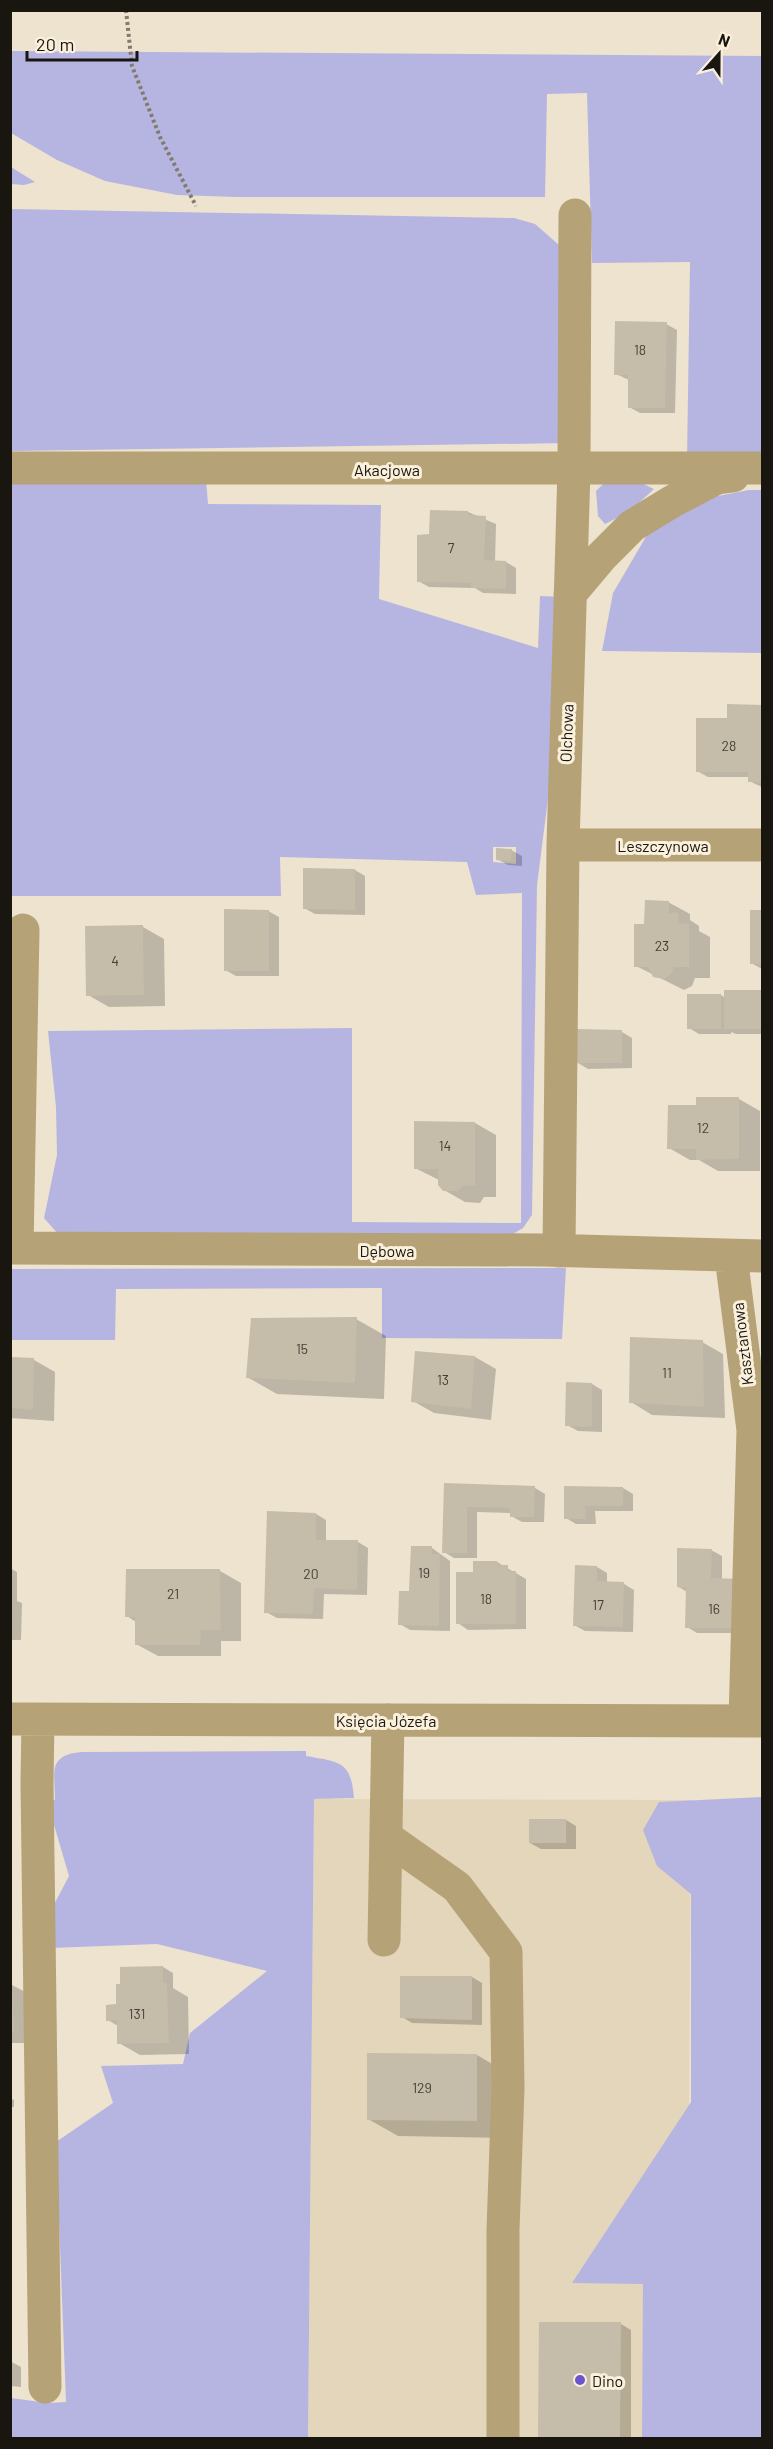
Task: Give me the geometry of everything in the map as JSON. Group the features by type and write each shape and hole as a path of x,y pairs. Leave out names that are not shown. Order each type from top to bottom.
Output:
{"street":[{"name":"Olchowa","path":"559,1251 563,845 574,469 575,215"},
{"name":"Akacjowa","path":"10,468 762,470"},
{"name":"Akacjowa","path":"570,594 602,556 632,526 717,478 762,470"},
{"name":"Leszczynowa","path":"563,845 762,845"},
{"path":"14,1248 23,930"},
{"name":"Dębowa","path":"14,1248 559,1251 747,1256"},
{"name":"Kasztanowa","path":"747,1256 753,1430 754,1721"},
{"path":"24,1719 45,2387"},
{"name":"Księcia Józefa","path":"24,1719 754,1721"},
{"path":"384,1940 388,1720"},
{"path":"386,1837 457,1887 506,1952 508,2088 503,2230 503,2439"}],"path":[{"path":"126,10 132,66 160,137 196,206"}],"shaded area":[{"path":"11,51 762,56 762,454 687,460 690,262 592,263 587,93 547,94 545,197 177,195 105,181 57,160 11,133"},
{"path":"11,167 35,182 24,185 11,184"},
{"path":"11,209 514,218 535,224 559,245 571,443 11,451"},
{"path":"206,480 208,504 381,505 379,599 538,648 540,596 563,597 552,767 537,885 532,1215 523,1228 506,1238 59,1235 44,1218 57,1155 56,1107 48,1031 352,1028 352,1222 521,1223 522,893 476,895 467,862 280,857 281,896 11,896 10,482","holes":["493,847 516,847 516,864 493,862"]},
{"path":"639,482 654,489 629,512 605,524 598,516 596,491 603,484"},
{"path":"749,490 762,490 762,653 602,651 613,593 647,535 697,500"},
{"path":"566,1268 562,1339 382,1338 382,1288 116,1289 115,1340 11,1340 11,1269"},
{"path":"306,1751 306,1756 342,1765 350,1777 354,1798 314,1799 308,2438 11,2438 11,2398 48,2403 66,2402 56,2142 113,2103 101,2066 183,2064 190,2033 267,1971 157,1944 51,1948 49,1914 69,1876 47,1801 55,1800 55,1767 63,1757 82,1752"},
{"path":"762,1797 762,2438 642,2438 643,2284 572,2283 691,2102 691,1894 657,1866 643,1830 659,1802"},
{"path":"314,1799 691,1800 687,2438 308,2438"}],"building":[{"path":"615,321 667,322 665,408 628,408 628,375 614,375"},
{"path":"430,510 468,511 468,515 486,516 484,560 506,561 506,589 471,588 471,583 417,582 417,535 429,534"},
{"path":"727,704 762,705 762,782 748,782 748,772 696,772 696,718 727,718"},
{"path":"496,848 512,849 511,861 496,860"},
{"path":"303,868 355,869 355,910 303,909"},
{"path":"645,900 669,901 669,913 678,912 679,923 689,924 689,967 674,967 671,974 664,979 653,977 648,967 634,967 634,924 644,924"},
{"path":"224,909 269,910 269,971 224,971"},
{"path":"750,910 762,910 762,964 750,964"},
{"path":"143,925 144,995 86,996 85,926"},
{"path":"724,990 762,990 762,1029 724,1029"},
{"path":"687,994 721,994 721,1029 687,1029"},
{"path":"576,1029 622,1030 622,1063 576,1063"},
{"path":"696,1097 739,1097 739,1159 696,1160 696,1149 667,1149 668,1105 696,1105"},
{"path":"414,1121 475,1122 475,1185 463,1186 458,1191 443,1191 438,1185 438,1169 414,1169"},
{"path":"357,1317 355,1383 246,1378 251,1318"},
{"path":"630,1337 703,1340 704,1407 629,1403"},
{"path":"415,1351 475,1356 471,1409 411,1402"},
{"path":"10,1357 34,1358 33,1410 10,1408"},
{"path":"566,1382 592,1383 592,1427 565,1426"},
{"path":"444,1483 535,1486 534,1517 510,1517 510,1508 467,1507 467,1553 442,1553"},
{"path":"564,1486 623,1487 623,1506 585,1506 586,1519 564,1519"},
{"path":"267,1511 316,1513 316,1540 358,1540 357,1590 314,1588 313,1614 264,1613"},
{"path":"411,1546 432,1546 432,1554 440,1554 439,1626 398,1625 399,1591 409,1591"},
{"path":"677,1548 712,1549 711,1578 742,1579 742,1628 685,1628 686,1588 677,1587"},
{"path":"473,1561 497,1561 498,1565 508,1565 508,1571 516,1571 516,1624 456,1624 456,1572 473,1572"},
{"path":"575,1565 597,1566 597,1581 624,1582 623,1627 573,1626"},
{"path":"126,1569 220,1569 221,1630 201,1630 200,1645 135,1645 135,1617 125,1617"},
{"path":"529,1819 566,1819 566,1843 529,1843"},
{"path":"163,1966 163,1983 167,1983 169,2043 117,2044 117,2020 106,2021 106,2005 116,2004 116,1984 120,1984 120,1967"},
{"path":"400,1976 472,1976 472,2020 400,2018"},
{"path":"10,1984 12,1984 14,2031 10,2031"},
{"path":"367,2053 477,2054 477,2121 367,2120"},
{"name":"Dino","path":"539,2322 621,2322 620,2438 538,2438"}],"place":[{"name":"Dino","path":"580,2380"}]}
